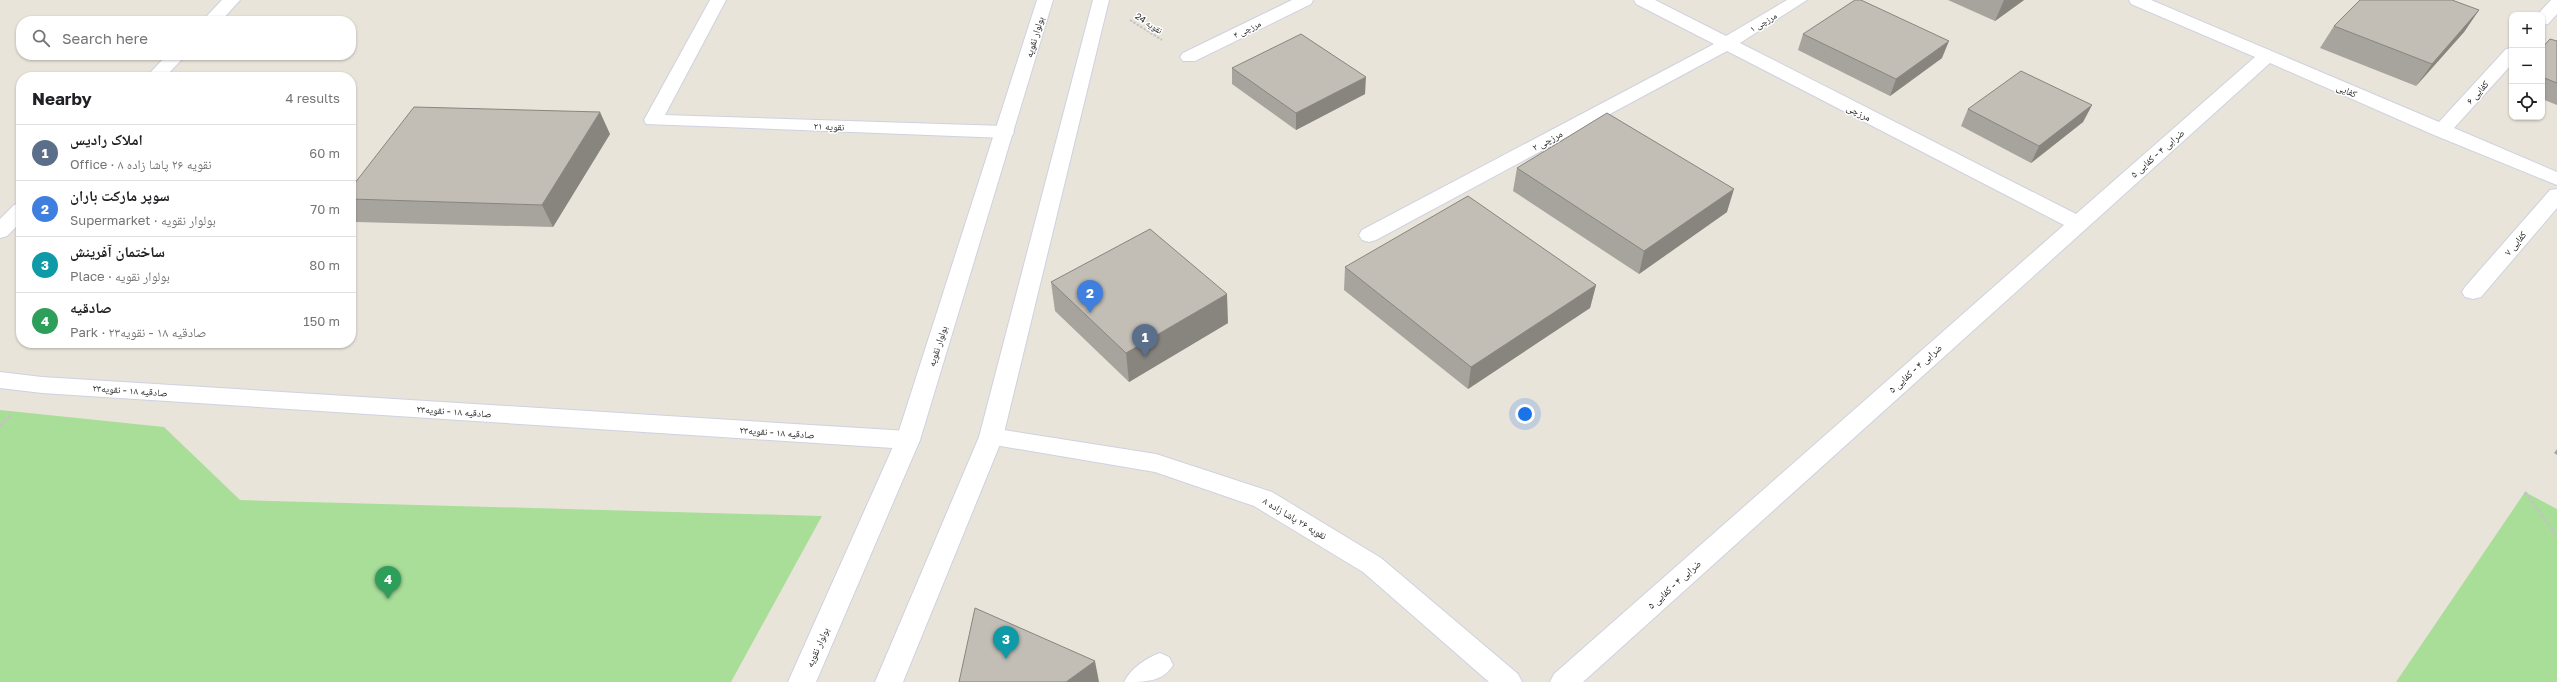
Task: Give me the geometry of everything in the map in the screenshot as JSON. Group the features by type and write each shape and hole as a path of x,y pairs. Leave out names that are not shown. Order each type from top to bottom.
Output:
{"street":[{"path":"216,16 232,0"},
{"name":"نقویه ۲۱","path":"718,0 653,120 1005,132"},
{"name":"بولوار نقویه","path":"802,682 908,440 1045,0"},
{"path":"889,682 990,437 1101,0"},
{"name":"مرزچی ۴","path":"1189,58 1305,0"},
{"name":"مرزچی","path":"1642,0 2078,223"},
{"name":"مرزچی ۱","path":"1726,44 1799,0"},
{"name":"کفایی","path":"2137,0 2441,131 2557,179"},
{"path":"2545,17 2557,4"},
{"name":"مرزچی ۲","path":"1369,235 1726,44"},
{"name":"ضرابی ۴ - کفایی ۵","path":"1564,682 2267,56"},
{"name":"کفایی ۶","path":"2441,131 2509,56"},
{"path":"160,72 172,60"},
{"name":"کفایی ۷","path":"2474,292 2557,194"},
{"path":"0,231 16,215"},
{"name":"صادقیه ۱۸ - نقویه۲۳","path":"0,380 42,385 908,440"},
{"name":"نقویه ۲۶ پاشا زاده ۸","path":"990,437 1156,463 1264,499 1372,565 1508,682"},
{"path":"1138,682 1160,665"}],"path":[{"name":"نقویه 24","path":"1101,0 1189,58"},
{"path":"2525,492 2557,536"}],"green space":[{"path":"0,410 164,427 240,500 822,516 731,682 0,682"},
{"path":"2525,492 2557,509 2557,682 2396,682"}],"building":[{"path":"1855,0 1861,0 1949,41 1896,79 1803,34"},
{"path":"2360,0 2452,0 2479,10 2432,64 2334,26"},
{"path":"1301,34 1366,77 1296,113 1232,68"},
{"path":"2550,39 2557,41 2557,83 2545,78 2545,45"},
{"path":"2021,71 2092,105 2039,146 1968,109"},
{"path":"414,107 600,112 542,205 356,199 356,182"},
{"path":"1607,113 1734,189 1644,251 1517,168"},
{"path":"1468,196 1596,285 1471,367 1345,267"},
{"path":"1150,229 1227,294 1126,353 1051,282"},
{"path":"975,608 1095,661 1066,682 959,682"}],"place":[{"name":"سوپر مارکت باران","path":"1090,313"},
{"name":"املاک رادیس","path":"1145,357"},
{"name":"صادقیه","path":"388,599"},
{"name":"ساختمان آفرینش","path":"1006,659"}]}
